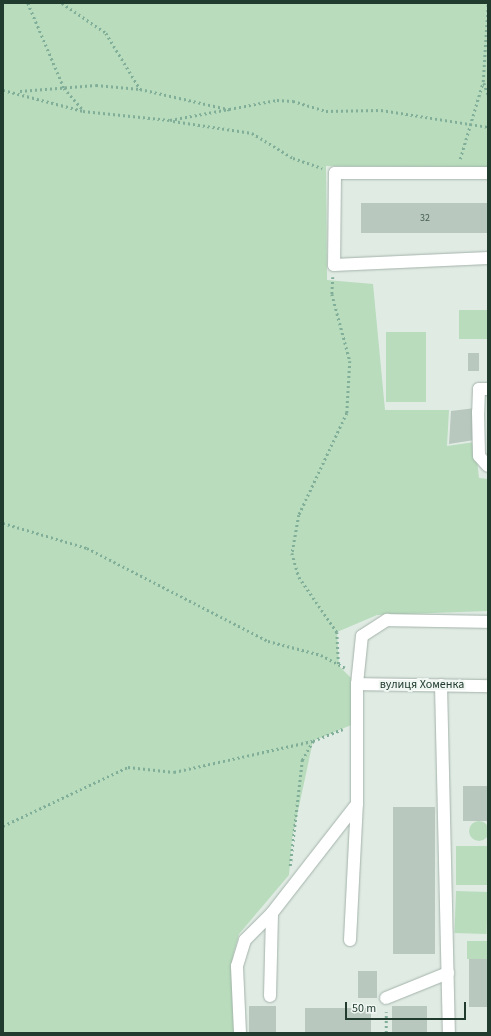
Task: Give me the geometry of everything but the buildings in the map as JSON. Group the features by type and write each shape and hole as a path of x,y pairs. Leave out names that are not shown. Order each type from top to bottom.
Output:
{"street":[{"path":"488,173 335,173 334,264 488,258"},
{"path":"488,389 479,389 478,412 479,456 488,466"},
{"path":"350,940 357,804 357,678 362,636 387,620 488,622"},
{"name":"вулиця Хоменка","path":"357,678 441,685 488,686"},
{"path":"441,685 449,1033"},
{"path":"240,1033 240,952 245,940 272,913 357,804"},
{"path":"270,996 272,913"},
{"path":"386,998 448,973"}],"path":[{"path":"28,3 64,88 83,111"},
{"path":"62,3 106,33 140,89"},
{"path":"455,174 483,82 488,3"},
{"path":"483,82 488,94"},
{"path":"18,92 96,85 140,89 234,111"},
{"path":"3,90 18,92 83,111 170,120 252,133 293,158 335,173"},
{"path":"170,120 234,111 277,100 292,101 326,111 381,110 488,127"},
{"path":"334,264 332,294 350,361 347,413 299,515 292,553 299,577 337,632 339,666"},
{"path":"3,523 87,548 268,641 321,655 357,678"},
{"path":"3,826 128,767 174,772 313,741 356,723"},
{"path":"294,884 289,876 298,789 302,760 313,741"},
{"path":"386,998 386,1033"}],"green space":[{"path":"3,3 488,3 488,167 326,166 327,280 373,284 385,410 449,410 447,446 475,442 479,478 488,479 488,611 377,615 337,632 339,666 357,684 356,723 313,741 292,839 289,875 239,934 233,956 235,1033 3,1033"},
{"path":"459,310 488,310 488,339 459,339"},
{"path":"386,332 426,332 426,402 386,402"},
{"path":"479,821 486,824 489,831 486,838 479,841 472,838 469,831 472,824"},
{"path":"456,846 488,846 488,885 456,885"},
{"path":"456,891 488,892 487,934 455,933"},
{"path":"467,941 488,941 488,959 467,959"}]}
